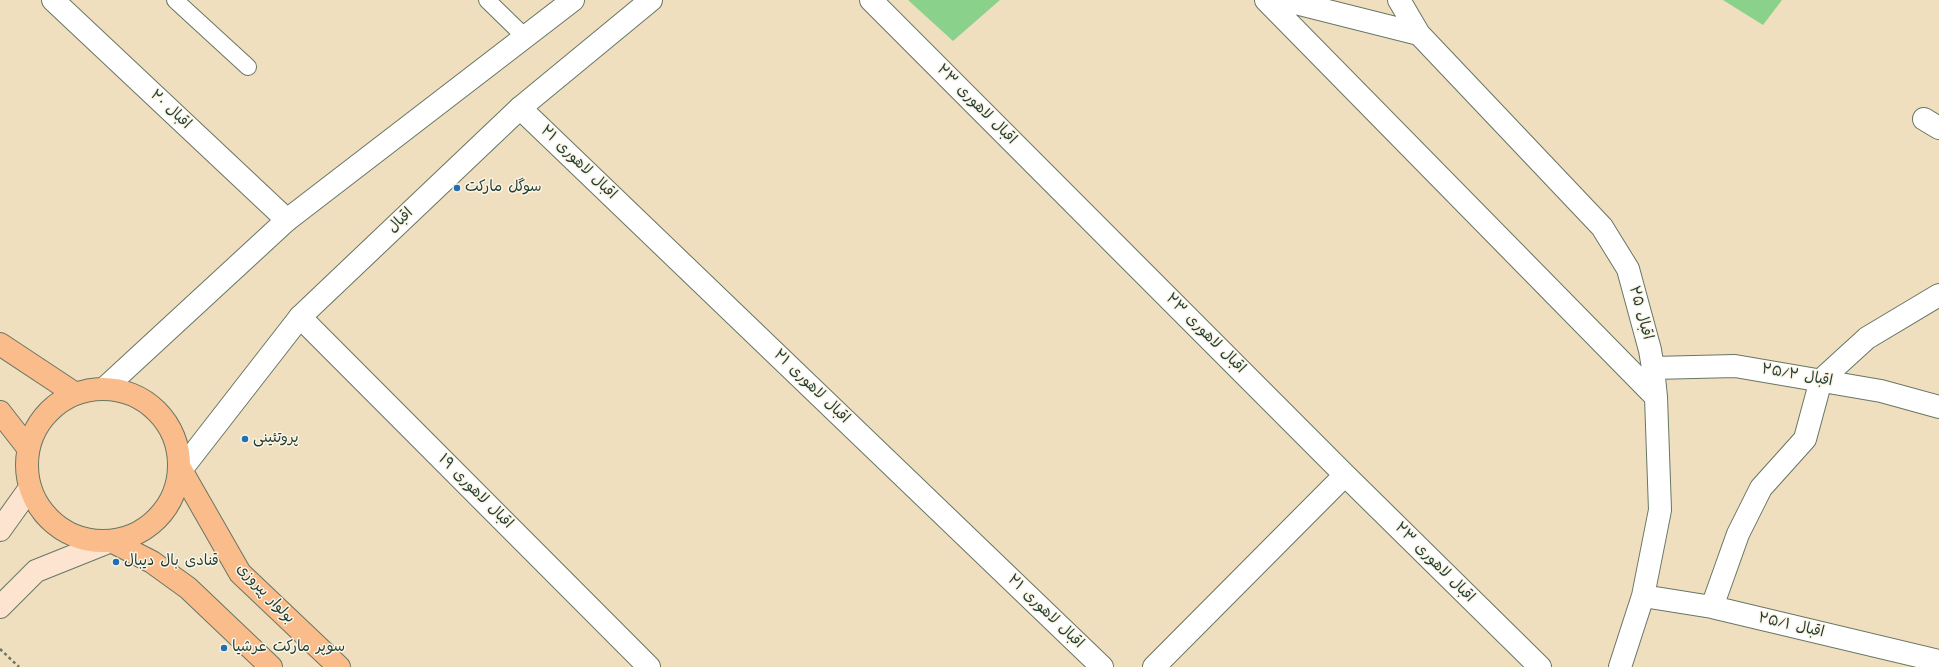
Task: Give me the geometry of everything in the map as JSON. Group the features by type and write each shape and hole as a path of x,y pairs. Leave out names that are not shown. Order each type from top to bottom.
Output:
{"main road":[{"path":"0,344 74,393"},
{"path":"0,608 36,571 111,541 145,529 164,512 176,492 181,470 176,439 161,414 137,395 106,388 74,393 55,404 40,420 28,448 26,471 30,488 41,510 58,527 82,539 111,541 152,562 188,588 271,667"},
{"path":"0,412 28,448"},
{"name":"بولوار پیروزی","path":"181,470 240,573 339,667"},
{"path":"0,530 30,488"}],"street":[{"name":"اقبال ۲۰","path":"53,0 287,220"},
{"path":"106,388 287,220 573,0"},
{"name":"اقبال","path":"181,470 300,317 520,108 651,0"},
{"name":"اقبال لاهوری ۲۳","path":"871,0 1345,475 1540,667"},
{"path":"1266,0 1656,397"},
{"path":"1284,0 1419,34"},
{"name":"اقبال ۲۵","path":"1399,0 1419,34 1602,227 1628,269 1650,350 1653,368 1656,397 1660,510 1643,596 1620,667"},
{"name":"اقبال لاهوری ۲۱","path":"520,108 1102,667"},
{"path":"1712,607 1738,534 1761,488 1805,439 1821,380 1867,338 1939,295"},
{"name":"اقبال لاهوری ۱۹","path":"300,317 649,667"},
{"name":"اقبال ۲۵/۲","path":"1653,368 1735,366 1881,391 1939,407"},
{"path":"1154,667 1345,475"},
{"name":"اقبال ۲۵/۱","path":"1643,596 1712,607 1939,661"}],"lane":[{"path":"175,0 248,67"},
{"path":"487,0 525,37"}],"path":[{"path":"0,649 19,667"}],"green space":[{"path":"908,0 1000,0 953,41"},
{"path":"1723,0 1782,0 1763,25"}],"place":[{"name":"سوگل مارکت","path":"457,188"},
{"name":"پروتئینی","path":"245,439"},
{"name":"قنادی بال دیبال","path":"116,562"},
{"name":"سوپر مارکت عرشیا","path":"224,648"}]}
